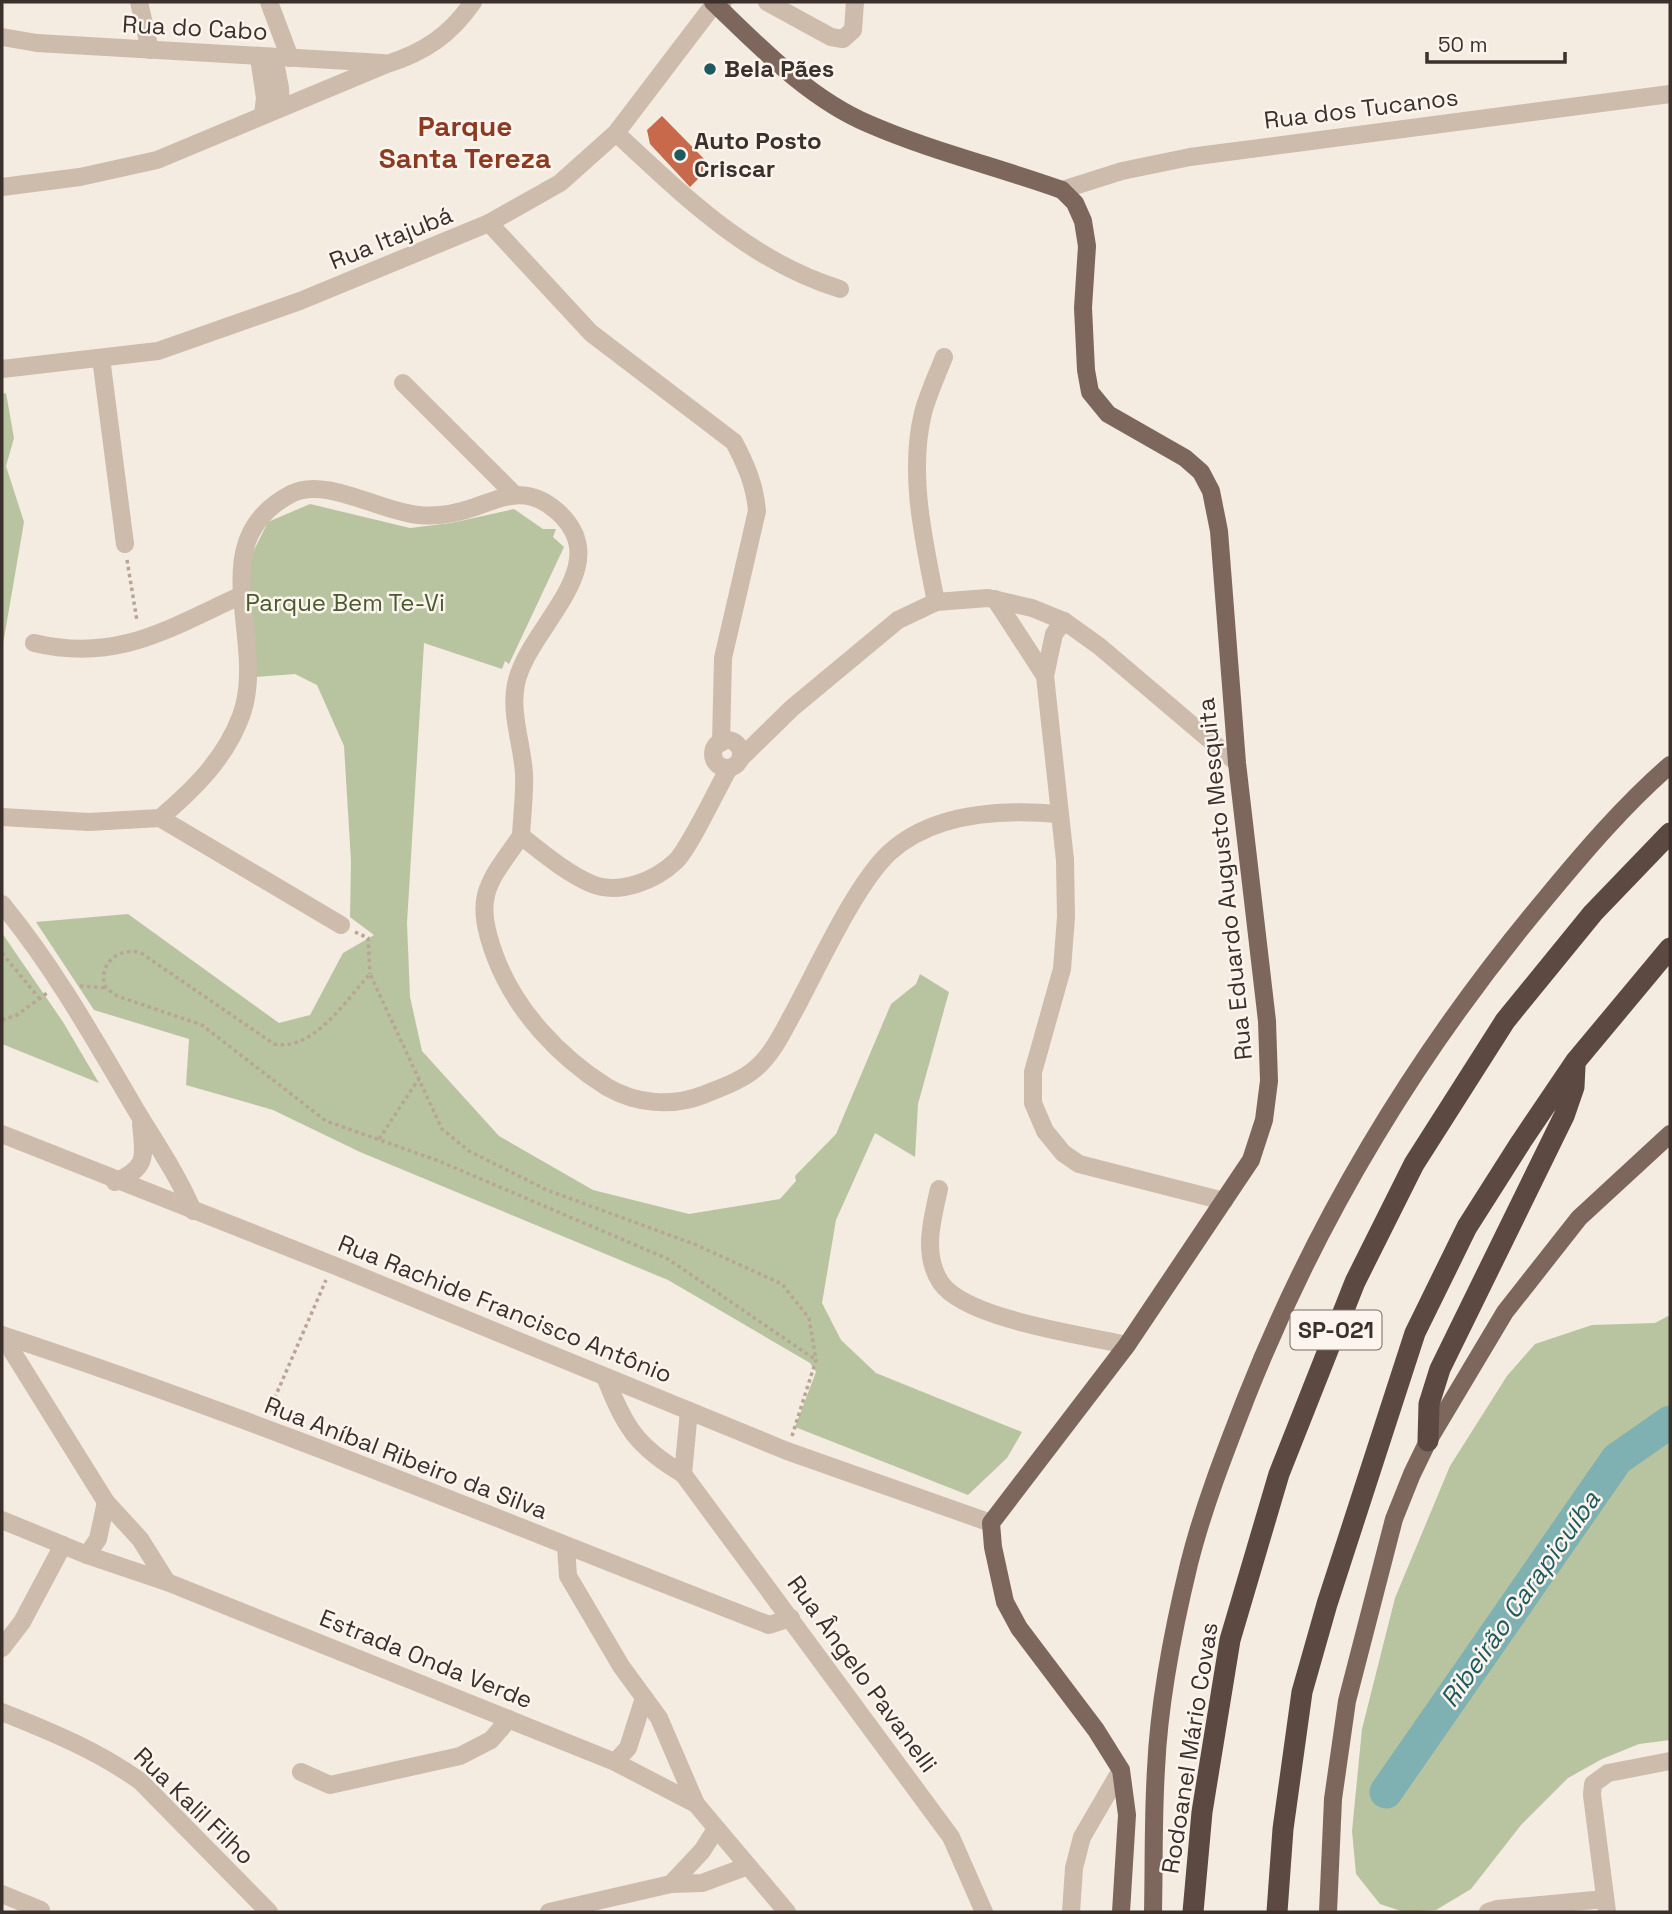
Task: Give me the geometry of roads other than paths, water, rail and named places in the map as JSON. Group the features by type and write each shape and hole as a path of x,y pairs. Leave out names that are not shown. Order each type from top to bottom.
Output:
{"highway":[{"name":"Rodoanel Mário Covas","path":"1194,1912 1202,1812 1230,1640 1279,1474 1355,1282 1414,1164 1505,1021 1593,913 1670,833"},
{"name":"SP-021","path":"1277,1912 1283,1829 1302,1692 1327,1604 1415,1333 1467,1227 1575,1062 1670,948"},
{"path":"1428,1441 1429,1404 1440,1369 1564,1116 1573,1087 1575,1062"}],"main road":[{"path":"717,2 746,35 819,96 867,124 1062,190"},
{"name":"Rua Eduardo Augusto Mesquita","path":"991,1523 1126,1345 1251,1160 1264,1120 1269,1081 1267,1021 1237,763 1219,531 1211,491 1201,472 1185,457 1108,414 1090,392 1086,370 1083,308 1087,246 1079,212 1062,190"},
{"path":"1153,1912 1156,1767 1162,1705 1190,1563 1234,1429 1284,1310 1360,1163 1422,1063 1471,993 1563,878 1670,765"},
{"path":"1328,1912 1333,1798 1347,1701 1394,1518 1428,1441 1505,1312 1579,1218 1670,1133"},
{"path":"991,1523 1005,1602 1019,1628 1096,1730 1121,1770 1127,1815 1121,1912"}],"street":[{"path":"139,2 150,50"},
{"path":"269,2 281,108"},
{"path":"2,187 80,177 157,160 414,55 439,41 459,23 473,2"},
{"name":"Rua Itajubá","path":"2,369 158,351 232,326 489,223 560,183 616,133 717,2"},
{"path":"767,2 831,37 843,39 853,30 855,2"},
{"name":"Rua do Cabo","path":"2,37 37,43 387,64"},
{"path":"263,115 274,58"},
{"name":"Rua dos Tucanos","path":"1062,190 1122,171 1190,157 1670,94"},
{"path":"616,133 697,207 739,240 807,279 840,289"},
{"path":"489,223 591,333 734,442 746,463 756,489 757,511 723,658 721,743 735,743 735,763"},
{"path":"936,602 921,519 918,447 923,413 944,357"},
{"path":"101,358 125,544"},
{"path":"403,383 513,493 548,503 568,522 580,551 574,582 538,633 515,685 514,702 524,774 521,836 487,884 484,896 491,943 511,988 541,1031 579,1069 617,1093 650,1102 683,1103 756,1069 779,1040 861,889 888,854 923,829 966,818 1020,811 1059,814"},
{"path":"160,818 218,762 242,715 248,663 241,562 246,539 268,509 292,493 311,488 418,515 468,510 513,493"},
{"path":"34,643 66,650 87,650 141,641 242,595"},
{"path":"521,836 557,864 592,884 612,889 632,886 677,860 735,763 792,708 898,620 936,602 961,598 995,599 1032,608 1064,621 1099,646 1237,763"},
{"path":"995,599 1045,676"},
{"path":"1064,621 1054,634 1045,676 1066,917 1062,969 1033,1072 1033,1103 1045,1131 1063,1153 1079,1164 1224,1201"},
{"path":"6,821 89,822 160,818 341,925"},
{"path":"2,904 62,984 140,1118 177,1173 192,1211"},
{"path":"115,1182 129,1176 142,1164 144,1155 140,1118"},
{"name":"Rua Rachide Francisco Antônio","path":"2,1135 115,1182 332,1265 787,1451 991,1523"},
{"path":"939,1189 929,1233 931,1256 941,1283 962,1303 1018,1321 1126,1345"},
{"path":"2,1335 106,1502 140,1539 167,1583"},
{"name":"Rua Aníbal Ribeiro da Silva","path":"2,1335 261,1428 769,1625 791,1618"},
{"name":"Rua Ângelo Pavanelli","path":"605,1377 625,1425 655,1457 683,1474 951,1837 984,1912"},
{"path":"683,1474 690,1411"},
{"path":"87,1555 98,1539 106,1502"},
{"name":"Estrada Onda Verde","path":"2,1520 615,1762 696,1804 787,1912"},
{"path":"2,1647 22,1622 63,1545"},
{"path":"566,1546 568,1576 597,1628 659,1718 696,1804"},
{"path":"615,1762 628,1748 644,1698"},
{"name":"Rua Kalil Filho","path":"2,1712 50,1731 117,1765 140,1781 269,1912"},
{"path":"301,1772 330,1785 460,1756 491,1740 509,1719"},
{"path":"1488,1912 1497,1909 1606,1905 1592,1795 1593,1784 1608,1773 1670,1761"},
{"path":"1071,1912 1074,1868 1082,1837 1121,1770"},
{"path":"671,1884 702,1851 716,1829"},
{"path":"549,1912 671,1884 702,1883 748,1866"},
{"path":"2,1894 41,1910"}],"waterway":[{"name":"Ribeirão Carapicuíba","path":"1386,1792 1617,1459 1670,1422"}],"place":[{"name":"Bela Pães","path":"710,69"},
{"name":"Auto Posto Criscar","path":"680,155"}],"district":[{"name":"Parque Santa Tereza","path":"465,142"}],"park label":[{"name":"Parque Bem Te-Vi","path":"345,603"}]}
